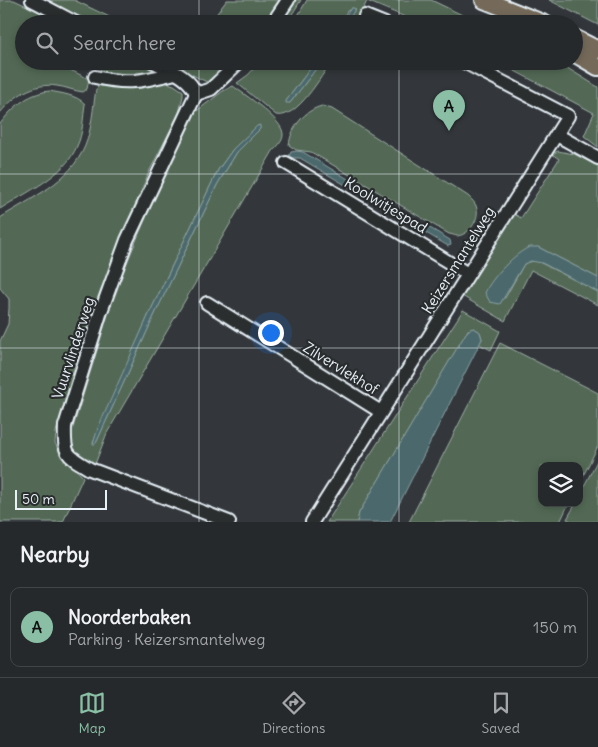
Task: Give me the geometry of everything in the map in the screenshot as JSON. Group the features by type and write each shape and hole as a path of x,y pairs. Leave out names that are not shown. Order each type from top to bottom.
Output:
{"main road":[{"path":"483,0 507,15"},
{"path":"483,0 522,15"},
{"path":"583,42 598,50"},
{"path":"583,58 598,67"}],"street":[{"path":"32,0 61,15"},
{"path":"278,15 288,0"},
{"path":"169,70 191,84 196,94 211,90 231,70"},
{"name":"Keizersmantelweg","path":"312,522 568,116 479,70"},
{"path":"95,77 115,82 136,82 175,73"},
{"name":"Vuurvlinderweg","path":"196,94 126,240 100,314 65,426 64,444 69,457 90,469 229,522"},
{"path":"557,135 598,158"},
{"name":"Koolwitjespad","path":"286,163 468,274"},
{"name":"Zilvervlekhof","path":"207,303 381,412"}],"green space":[{"path":"0,0 14,0 46,15 15,15 15,70 70,70 89,79 87,89 83,92 49,85 33,88 18,96 0,113"},
{"path":"39,0 74,0 105,15 68,15"},
{"path":"227,0 282,0 273,15 216,15"},
{"path":"293,0 301,0 292,15 282,15"},
{"path":"307,0 431,0 462,15 400,15 367,1 360,15 352,15 354,8 347,11 345,15 298,15"},
{"path":"549,0 598,0 598,25 583,17 583,15 578,15"},
{"path":"100,70 159,71 132,77 100,73"},
{"path":"182,70 225,70 211,84"},
{"path":"253,70 309,70 286,101 290,103 315,70 326,70 308,96 292,111 284,115 276,115 237,83"},
{"path":"513,70 571,70 598,87 598,147 584,136 594,113"},
{"path":"164,82 174,85 183,91 179,113 149,172 101,289 82,341 56,432 55,443 59,451 83,477 63,522 0,522 0,341 8,324 9,299 0,288 0,218 37,196 70,170 85,146 92,118 96,89 101,84"},
{"path":"233,86 263,108 282,129 282,139 273,151 107,433 95,464 85,459 75,450 71,434 116,289 154,198 194,113 223,91","holes":["259,125 260,129 237,152 217,185 97,441 93,443 149,314 218,170 233,149"]},
{"path":"49,91 73,96 85,104 79,141 71,157 54,175 33,190 0,209 0,124 21,102 34,95"},
{"path":"322,106 332,109 468,196 475,203 477,209 475,222 469,230 457,236 449,234 311,152 296,150 289,145 290,138 300,120 310,111"},
{"path":"558,151 574,154 598,166 598,278 538,247 508,263 487,289 505,298 524,264 537,261 598,292 598,305 531,270 505,321 462,296 514,214 521,218 559,159 552,154"},
{"path":"463,310 500,331 491,350 479,344 482,339 480,332 474,328 468,330 359,513 357,522 327,522"},
{"path":"500,343 598,393 598,446 583,476 583,462 538,462 538,507 567,507 560,522 409,522"},
{"path":"598,459 598,522 573,522 567,519 574,507 583,507 583,488"}],"water":[{"path":"351,8 354,8 352,15 346,15"},
{"path":"309,70 315,70 290,103 286,103"},
{"path":"260,125 260,129 237,152 217,185 97,441 93,444 98,428 149,314 218,170 233,149"},
{"path":"291,152 303,152 450,240 451,245 448,246 300,158 289,156"},
{"path":"530,247 538,247 598,278 598,292 542,263 531,261 524,264 500,304 490,302 485,293 498,273 518,254"},
{"path":"474,328 480,332 482,339 390,522 357,522 359,513 466,333"}],"place":[{"name":"Noorderbaken","path":"449,131"}]}
